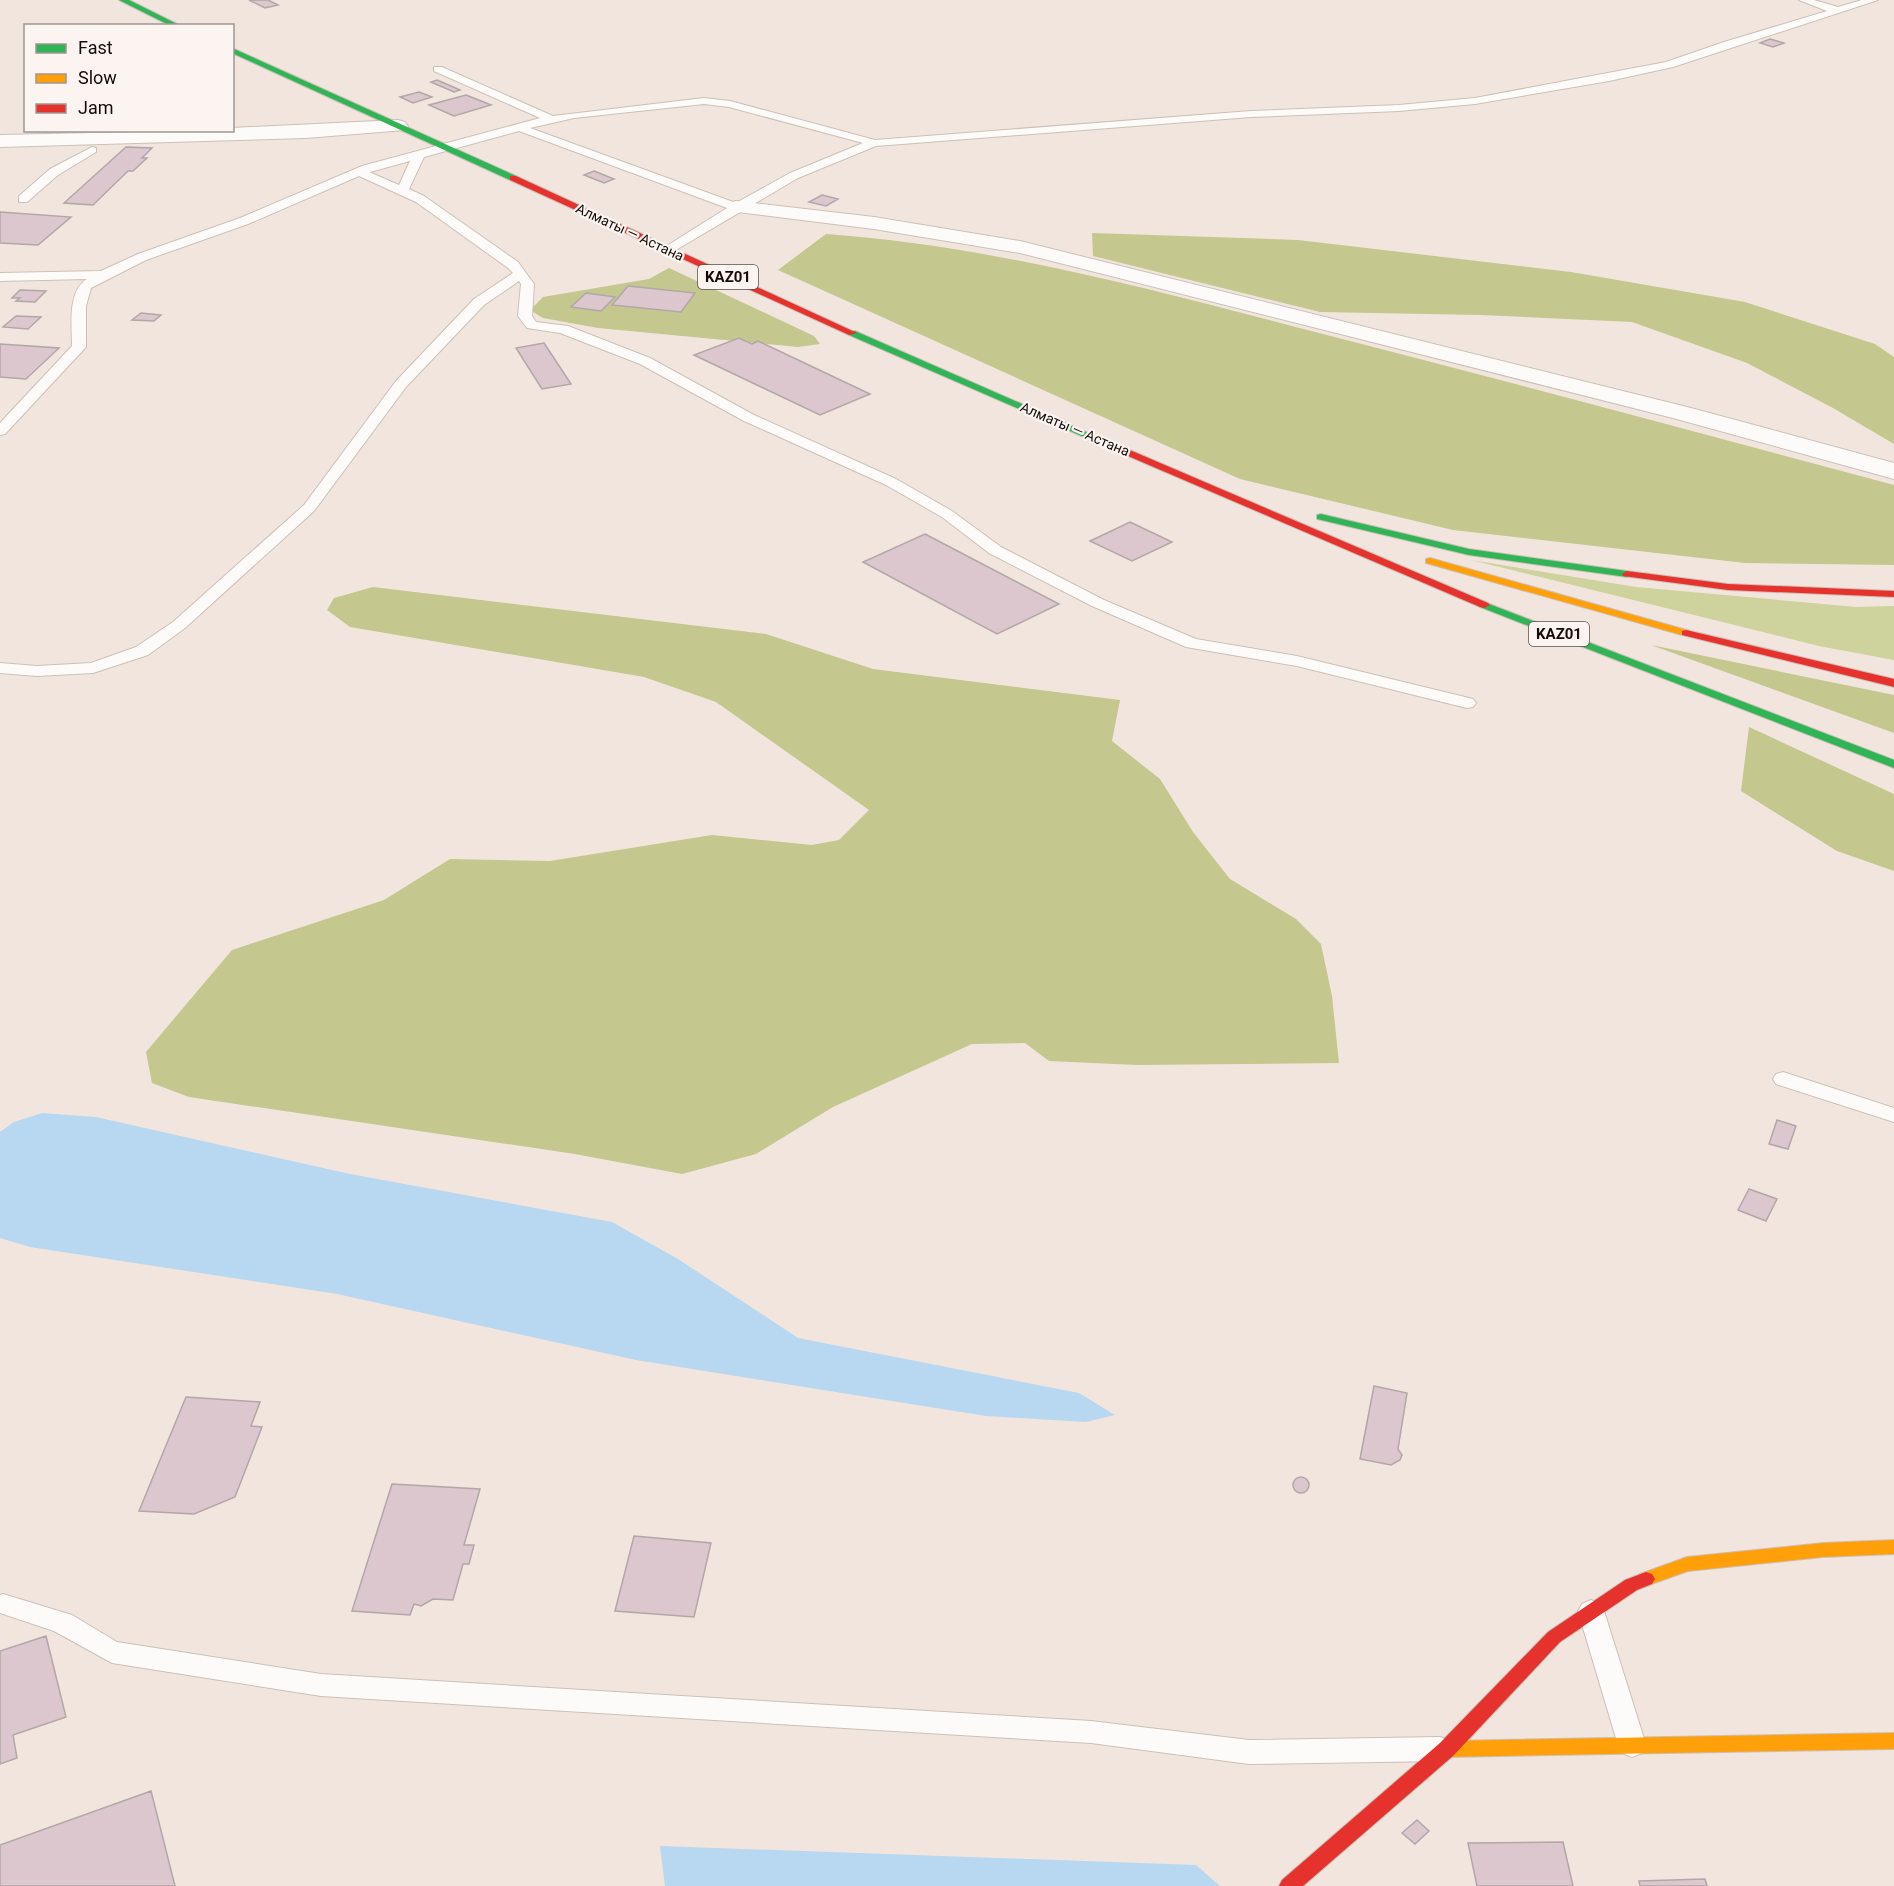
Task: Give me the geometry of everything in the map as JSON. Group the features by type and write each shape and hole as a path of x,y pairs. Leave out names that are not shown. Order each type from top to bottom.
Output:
{"main road":[{"path":"123,0 174,24"},
{"name":"Алматы — Астана","path":"234,51 902,356 1229,494"},
{"name":"KАZ01","path":"1229,494 1386,548"},
{"name":"KАZ01","path":"1229,494 1469,552 1561,566 1728,587 1894,594"},
{"name":"KАZ01","path":"1229,494 1487,606 1894,764"},
{"name":"KАZ01","path":"1417,558 1639,622 1808,665 1894,683"},
{"path":"1289,1886 1447,1749 1554,1637 1631,1585 1687,1564 1823,1550 1894,1547"},
{"path":"1447,1749 1894,1741"}],"street":[{"path":"0,141 133,138 398,126"},
{"path":"92,150 133,138"},
{"path":"736,207 874,223 1020,247 1682,413 1894,471"}],"lane":[{"path":"1804,0 1838,11"},
{"path":"669,250 736,207 841,153 875,143 1251,114 1399,108 1475,101 1669,65 1873,0"},
{"path":"438,69 551,119"},
{"path":"0,431 79,347 79,306 85,286 142,257 244,221 360,172 551,119 704,101 730,104 875,143"},
{"path":"520,128 736,207"},
{"path":"23,199 54,172 92,150"},
{"path":"402,191 418,155"},
{"path":"360,172 420,199 513,265 528,284 525,316 532,325 563,330 645,361 749,418 891,482 947,514 995,550 1098,603 1192,643 1297,661 1467,703"},
{"path":"0,668 37,671 93,668 142,651 179,626 309,508 401,384 478,302 520,274"},
{"path":"0,277 103,275"},
{"path":"1783,1080 1894,1114"},
{"path":"3,1604 63,1623 112,1652 321,1685 1092,1732 1249,1752 1447,1749"},
{"path":"1592,1611 1632,1745"}],"green space":[{"path":"1092,233 1298,240 1571,272 1745,302 1875,344 1894,357 1894,444 1833,408 1747,363 1632,322 1480,315 1320,312 1093,256"},
{"path":"826,234 952,249 1139,287 1894,485 1894,565 1745,563 1453,530 1240,479 778,270"},
{"path":"669,268 814,336 820,344 798,347 598,328 543,318 530,310 543,297 649,279"},
{"path":"1471,560 1636,587 1856,607 1894,606 1894,660 1819,646"},
{"path":"373,587 766,634 873,669 1120,700 1112,741 1160,779 1193,832 1230,879 1296,919 1321,944 1332,996 1339,1063 1137,1065 1049,1061 1025,1043 972,1044 833,1107 756,1154 682,1174 575,1154 189,1097 152,1083 146,1052 232,950 384,900 450,859 550,861 712,835 812,845 839,840 869,810 716,702 644,677 350,627 327,610 334,598"},
{"path":"1651,645 1894,695 1894,733"},
{"path":"1749,727 1894,794 1894,871 1837,851 1741,791"}],"water":[{"path":"42,1113 96,1117 350,1174 612,1222 678,1259 798,1338 1079,1393 1115,1415 1086,1422 986,1416 636,1360 337,1294 30,1247 0,1238 0,1132 14,1122"},
{"path":"660,1846 1196,1865 1220,1886 665,1886"}],"building":[{"path":"249,0 268,0 278,5 265,8"},
{"path":"1770,39 1784,43 1773,47 1760,43"},
{"path":"437,80 460,90 454,92 431,82"},
{"path":"419,92 432,97 413,103 400,97"},
{"path":"466,95 491,105 454,116 429,105"},
{"path":"126,147 152,148 142,158 147,158 133,171 128,171 93,205 64,203"},
{"path":"594,171 614,179 604,183 584,175"},
{"path":"822,195 838,199 826,206 809,202"},
{"path":"0,212 71,217 38,245 0,243"},
{"path":"628,286 695,293 681,312 612,305"},
{"path":"20,290 46,291 35,302 16,301 20,298 12,298"},
{"path":"586,293 615,297 601,311 571,307"},
{"path":"141,313 161,315 154,321 132,320"},
{"path":"16,316 41,317 28,329 3,327"},
{"path":"739,338 752,344 758,341 870,394 820,415 694,355"},
{"path":"544,343 571,384 542,389 516,348"},
{"path":"0,344 59,348 26,379 0,377"},
{"path":"1130,522 1172,542 1132,561 1090,541"},
{"path":"925,534 1059,604 997,634 863,562"},
{"path":"1777,1120 1796,1126 1788,1149 1769,1144"},
{"path":"1749,1189 1777,1199 1766,1221 1738,1210"},
{"path":"1374,1386 1407,1393 1398,1449 1402,1455 1400,1460 1391,1465 1360,1459"},
{"path":"186,1397 260,1402 251,1426 262,1427 235,1497 194,1514 139,1511"},
{"path":"1301,1477 1307,1479 1309,1485 1307,1491 1301,1493 1295,1491 1293,1485 1295,1479"},
{"path":"392,1484 480,1489 464,1545 474,1545 469,1564 463,1564 453,1600 433,1599 421,1606 414,1604 410,1615 352,1611"},
{"path":"634,1536 711,1543 694,1617 615,1611"},
{"path":"46,1636 66,1717 13,1735 17,1758 0,1764 0,1651"},
{"path":"151,1791 175,1886 0,1886 0,1845"},
{"path":"1417,1820 1429,1831 1415,1844 1402,1833"},
{"path":"1563,1842 1573,1886 1477,1886 1468,1843"},
{"path":"1705,1879 1707,1886 1640,1886 1639,1881"}],"traffic: fast":[{"path":"123,0 174,24"},
{"path":"234,51 513,178"},
{"path":"852,333 1104,442"},
{"path":"1321,517 1469,552 1627,574"},
{"path":"1484,605 1894,764"}],"traffic: slow":[{"path":"1430,561 1686,633"},
{"path":"1646,1579 1687,1564 1823,1550 1894,1547"},
{"path":"1447,1749 1894,1741"}],"traffic: jam":[{"path":"513,178 852,333"},
{"path":"1104,442 1484,605"},
{"path":"1627,574 1728,587 1894,594"},
{"path":"1686,633 1894,683"},
{"path":"1289,1886 1447,1749 1554,1637 1631,1585 1646,1579"}]}
